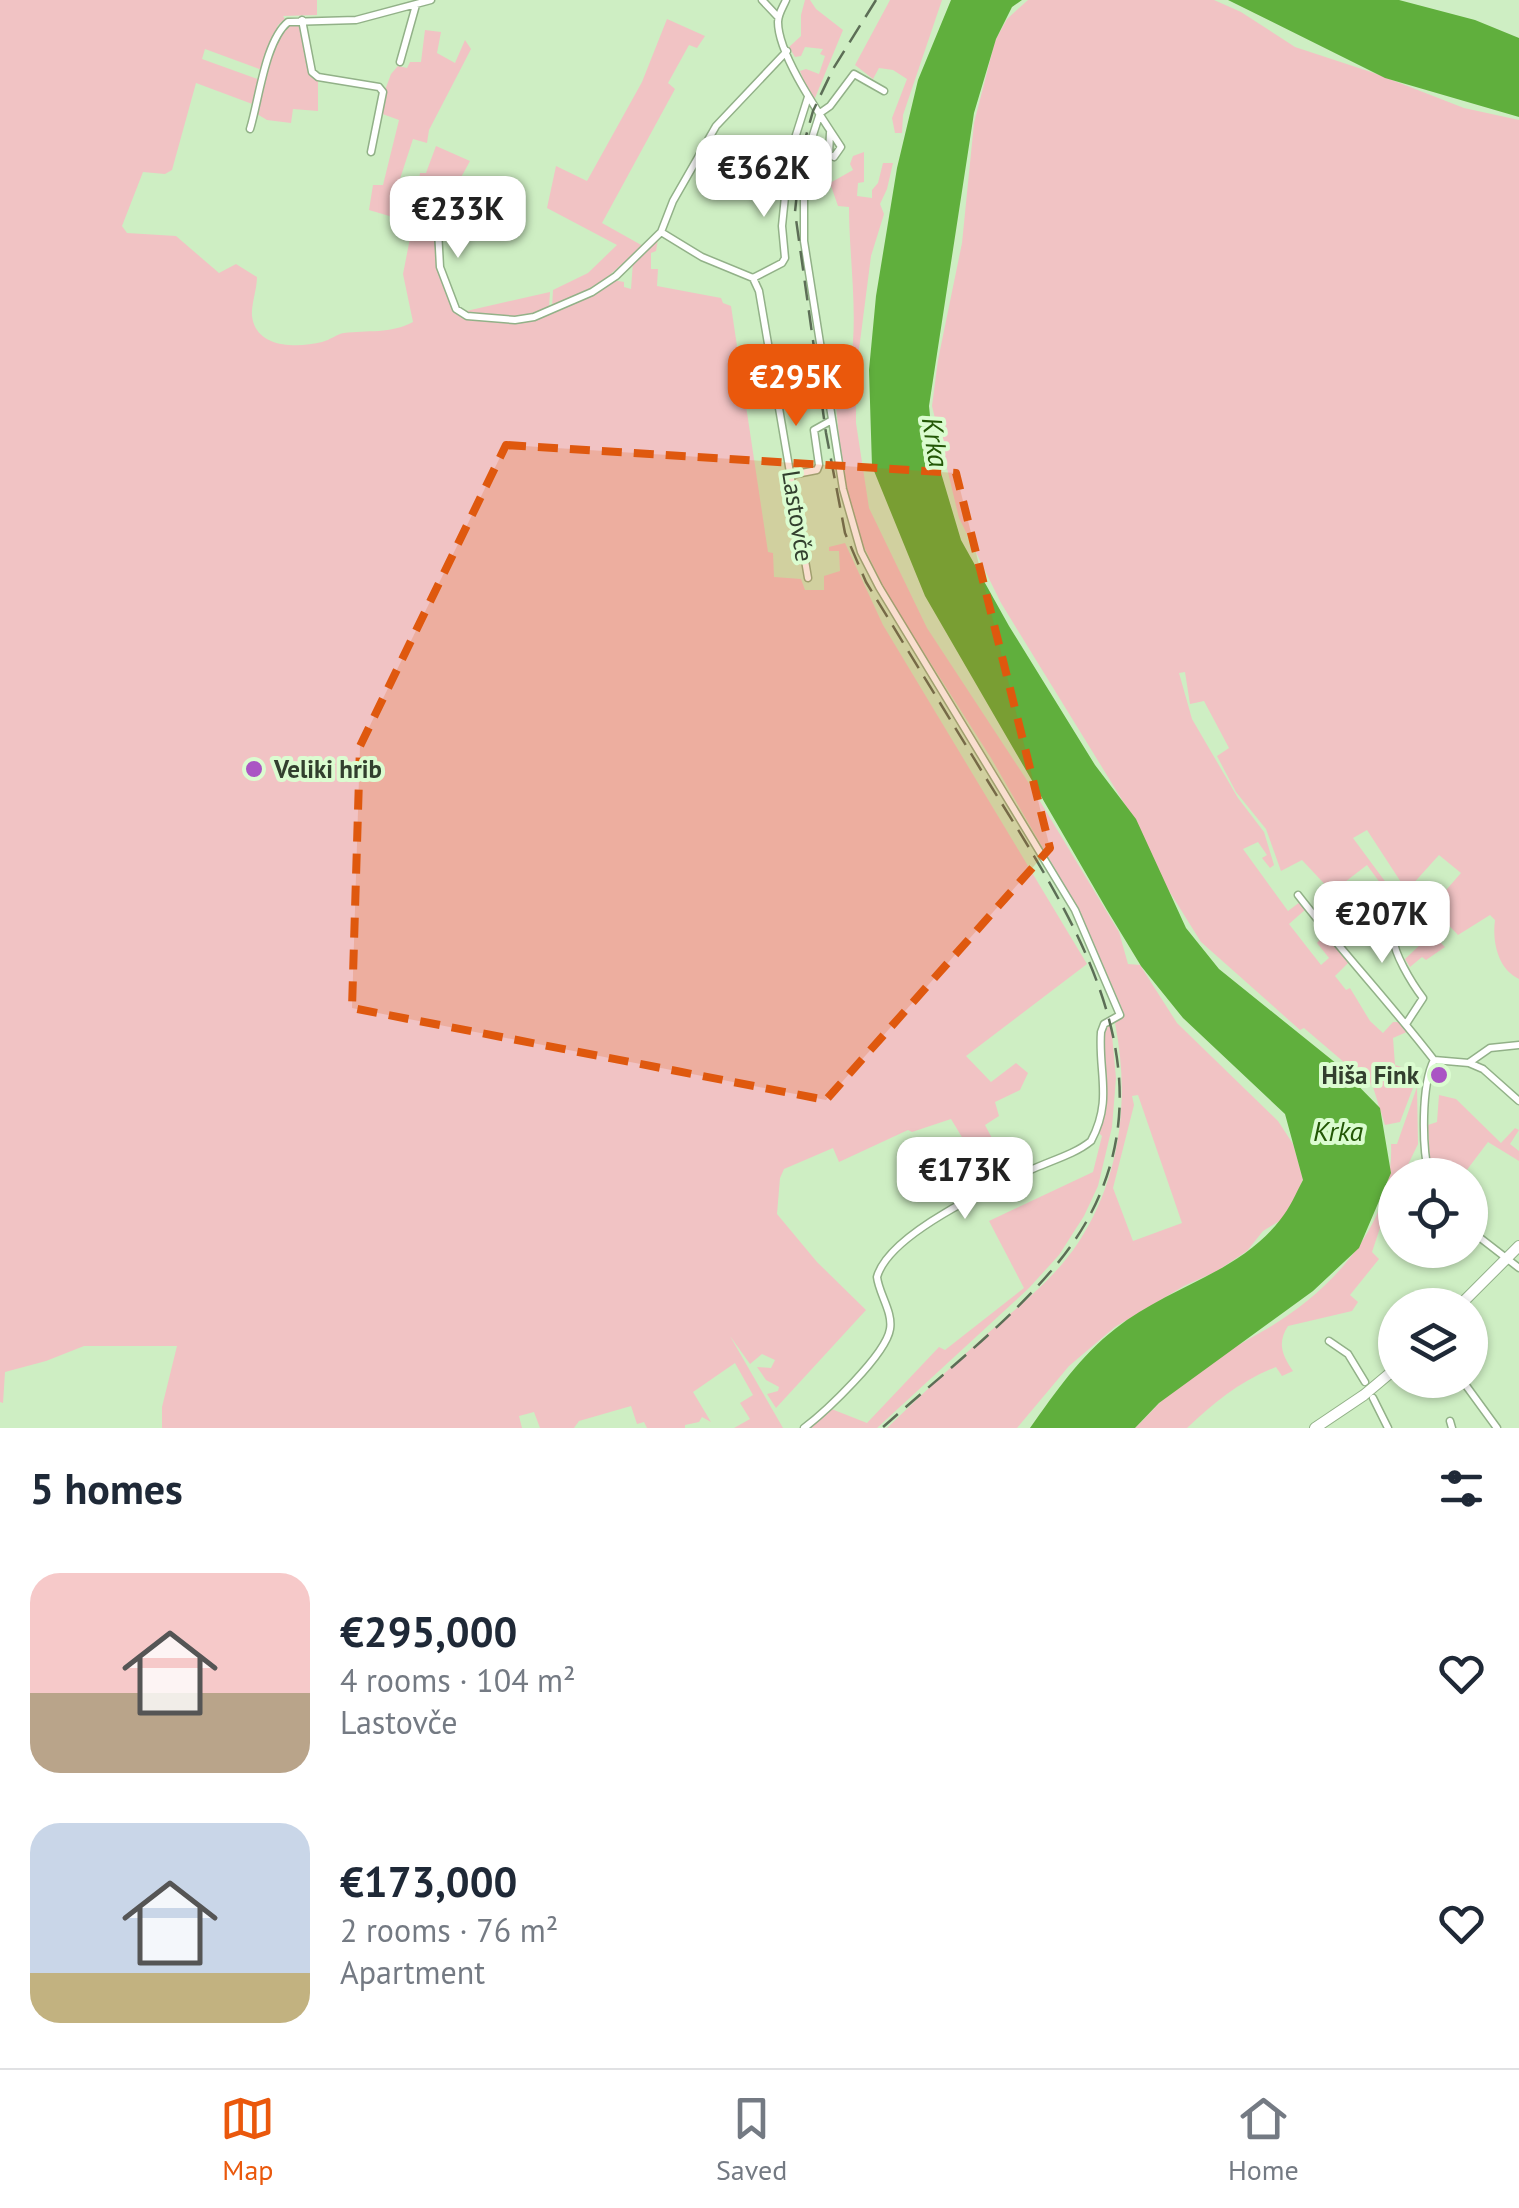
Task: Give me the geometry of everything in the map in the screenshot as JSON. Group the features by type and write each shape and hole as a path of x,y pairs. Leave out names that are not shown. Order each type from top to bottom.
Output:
{"main road":[{"path":"1476,1288 1519,1246"},
{"path":"1315,1428 1378,1383"}],"street":[{"path":"250,129 280,28 288,22 356,20 431,0"},
{"path":"762,0 778,17"},
{"path":"786,0 778,17 780,36 808,97 830,133"},
{"path":"400,62 416,5"},
{"path":"302,20 312,72 318,78 379,88 383,92 371,152"},
{"path":"419,186 412,218 438,230 440,267 456,309 467,316 515,320 551,310 616,276 661,232 673,200 716,126 787,51"},
{"path":"806,1426 872,1360 888,1337 891,1324 876,1276 884,1260 904,1241 968,1199 1091,1141 1103,1101 1100,1032 1104,1024 1120,1015 1075,910 879,588 861,552 843,489 804,240 804,164 820,113 854,74 884,91"},
{"path":"661,232 668,240 702,257 753,278 782,263 789,157 808,97"},
{"name":"Lastovče","path":"753,278 808,578"},
{"path":"791,475 817,470 814,430 832,420"},
{"path":"1298,895 1434,1060 1469,1063 1519,1101"},
{"path":"1394,936 1392,945 1423,998 1406,1024"},
{"path":"1469,1063 1490,1048 1519,1045"},
{"path":"1428,1158 1426,1100 1434,1060"},
{"path":"1488,1245 1519,1268"},
{"path":"1328,1341 1348,1354 1364,1382"},
{"path":"1373,1398 1388,1428"},
{"path":"1475,1398 1496,1428"}],"highlighted area":[{"path":"506,445 956,473 1050,848 826,1100 352,1008 360,746"}],"shaded area":[{"path":"0,0 317,0 317,15 283,16 262,70 205,49 202,59 260,80 255,105 196,83 172,170 165,174 143,172 122,226 127,233 176,236 219,273 236,264 257,277 252,316 261,335 270,340 290,345 312,344 344,333 388,330 413,322 403,274 413,223 369,210 373,185 383,185 399,120 377,112 391,74 398,66 407,68 410,62 421,62 425,30 441,32 437,53 455,63 465,40 471,49 429,130 427,143 413,139 397,188 412,192 409,212 413,222 420,173 426,173 436,146 470,161 447,202 437,245 445,290 462,312 550,292 549,309 533,320 613,280 624,282 624,287 631,289 633,262 658,239 656,251 651,253 651,269 658,269 657,286 721,298 731,306 774,577 801,579 805,590 824,590 824,576 840,571 839,551 829,551 829,547 845,543 883,625 1087,964 966,1056 991,1082 1016,1063 1028,1073 1020,1090 995,1102 999,1116 985,1125 1012,1176 991,1185 951,1119 908,1130 839,1162 833,1148 784,1169 777,1214 817,1262 866,1310 776,1408 767,1394 779,1387 766,1380 757,1367 771,1368 775,1360 762,1354 750,1364 730,1336 783,1428 734,1428 750,1419 740,1403 753,1395 735,1363 693,1392 711,1422 702,1417 685,1428 647,1428 644,1422 637,1424 631,1406 579,1421 574,1428 540,1428 534,1412 519,1416 522,1428 162,1428 162,1407 177,1346 84,1346 5,1372 3,1403 0,1402"},
{"path":"805,0 810,0 843,30 815,98 811,98 800,71 819,74 825,56 820,54 823,49 805,47 801,56 795,57 789,47 801,36"},
{"path":"890,0 942,0 903,115 902,133 895,133 892,118 907,79 893,70 879,68 873,79 855,65"},
{"path":"1028,0 1214,0 1241,12 1295,47 1464,108 1519,120 1519,979 1501,962 1495,920 1490,915 1458,935 1438,914 1432,919 1416,906 1411,913 1445,947 1410,967 1405,959 1422,943 1404,915 1373,904 1356,916 1353,913 1386,891 1367,865 1332,892 1302,860 1281,871 1266,829 1236,792 1217,756 1229,748 1204,701 1190,704 1185,672 1179,673 1192,719 1238,798 1264,832 1274,865 1270,868 1262,858 1267,855 1258,842 1243,849 1288,911 1300,902 1306,909 1289,924 1321,965 1329,958 1317,943 1325,934 1349,962 1335,976 1346,990 1350,988 1370,1021 1383,1033 1393,1022 1401,1022 1409,1031 1393,1038 1395,1065 1419,1072 1400,1122 1385,1125 1373,1087 1304,1028 1300,1030 1201,942 1166,886 1132,816 1001,603 959,518 932,406 962,243 974,123 995,41 1007,19","holes":["1367,830 1410,896 1401,903 1353,838","1439,855 1461,873 1432,906 1411,886"]},
{"path":"667,19 705,36 697,48 689,45 668,83 675,89 602,223 643,246 598,285 552,308 553,290 588,273 617,245 547,208 556,166 587,181 642,82"},
{"path":"299,22 310,76 318,81 318,111 293,109 291,123 267,120 257,114 270,59 285,25"},
{"path":"864,152 864,182 858,183 857,196 872,198 883,163 893,163 880,204 884,214 871,256 856,373 856,423 869,508 927,628 1032,788 1119,932 1128,964 1140,965 1177,1023 1278,1121 1293,1144 1303,1179 1281,1220 1263,1231 1247,1251 1115,1327 1069,1366 1017,1428 887,1428 1047,1280 1069,1256 1093,1218 1113,1165 1118,1137 1122,1080 1115,1023 1122,1017 1121,1006 1078,909 991,758 888,596 853,524 842,467 834,386 850,367 853,348 849,207 838,206 830,183 853,170 853,156","holes":["1138,1095 1182,1223 1133,1241 1113,1188 1134,1105 1132,1096"]},
{"path":"1111,1024 1116,1078 1112,1127 1098,1186 1059,1255 1029,1288 877,1428 809,1428 829,1408 867,1423 939,1347 945,1350 1024,1288 989,1221 1093,1172 1106,1097 1104,1029"},
{"path":"1417,1087 1418,1144 1411,1158 1390,1158 1391,1144 1397,1144"},
{"path":"1439,1095 1456,1099 1501,1143 1515,1128 1519,1130 1510,1144 1519,1151 1519,1161 1488,1142 1476,1158 1430,1158 1428,1125 1437,1122"},
{"path":"1378,1211 1378,1234 1372,1252 1378,1260 1350,1295 1358,1302 1352,1311 1288,1326 1282,1349 1293,1371 1282,1376 1276,1367 1251,1379 1187,1428 1135,1428 1189,1376 1312,1297 1354,1253"}],"water":[{"name":"Krka","path":"951,0 1022,0 1012,7 996,39 974,113 929,406 933,446 961,540 1095,765 1136,819 1186,928 1219,969 1337,1064 1380,1108 1388,1158 1378,1158 1378,1203 1359,1248 1313,1291 1159,1403 1135,1428 1030,1428 1102,1340 1135,1314 1244,1254 1280,1220 1303,1180 1285,1114 1183,1018 1141,966 1107,910 925,596 872,466 869,370 876,296 897,168 918,80"},
{"path":"1228,0 1399,0 1475,20 1519,38 1519,117 1385,78"}],"railway":[{"path":"876,0 833,69 813,111 801,154 795,212 826,433 845,533 866,582 1020,833 1079,939 1102,994 1116,1051 1120,1108 1110,1166 1085,1224 1067,1251 1019,1306 882,1428"}],"place":[{"name":"Veliki hrib","path":"254,769"},
{"name":"Hiša Fink","path":"1439,1075"}]}
